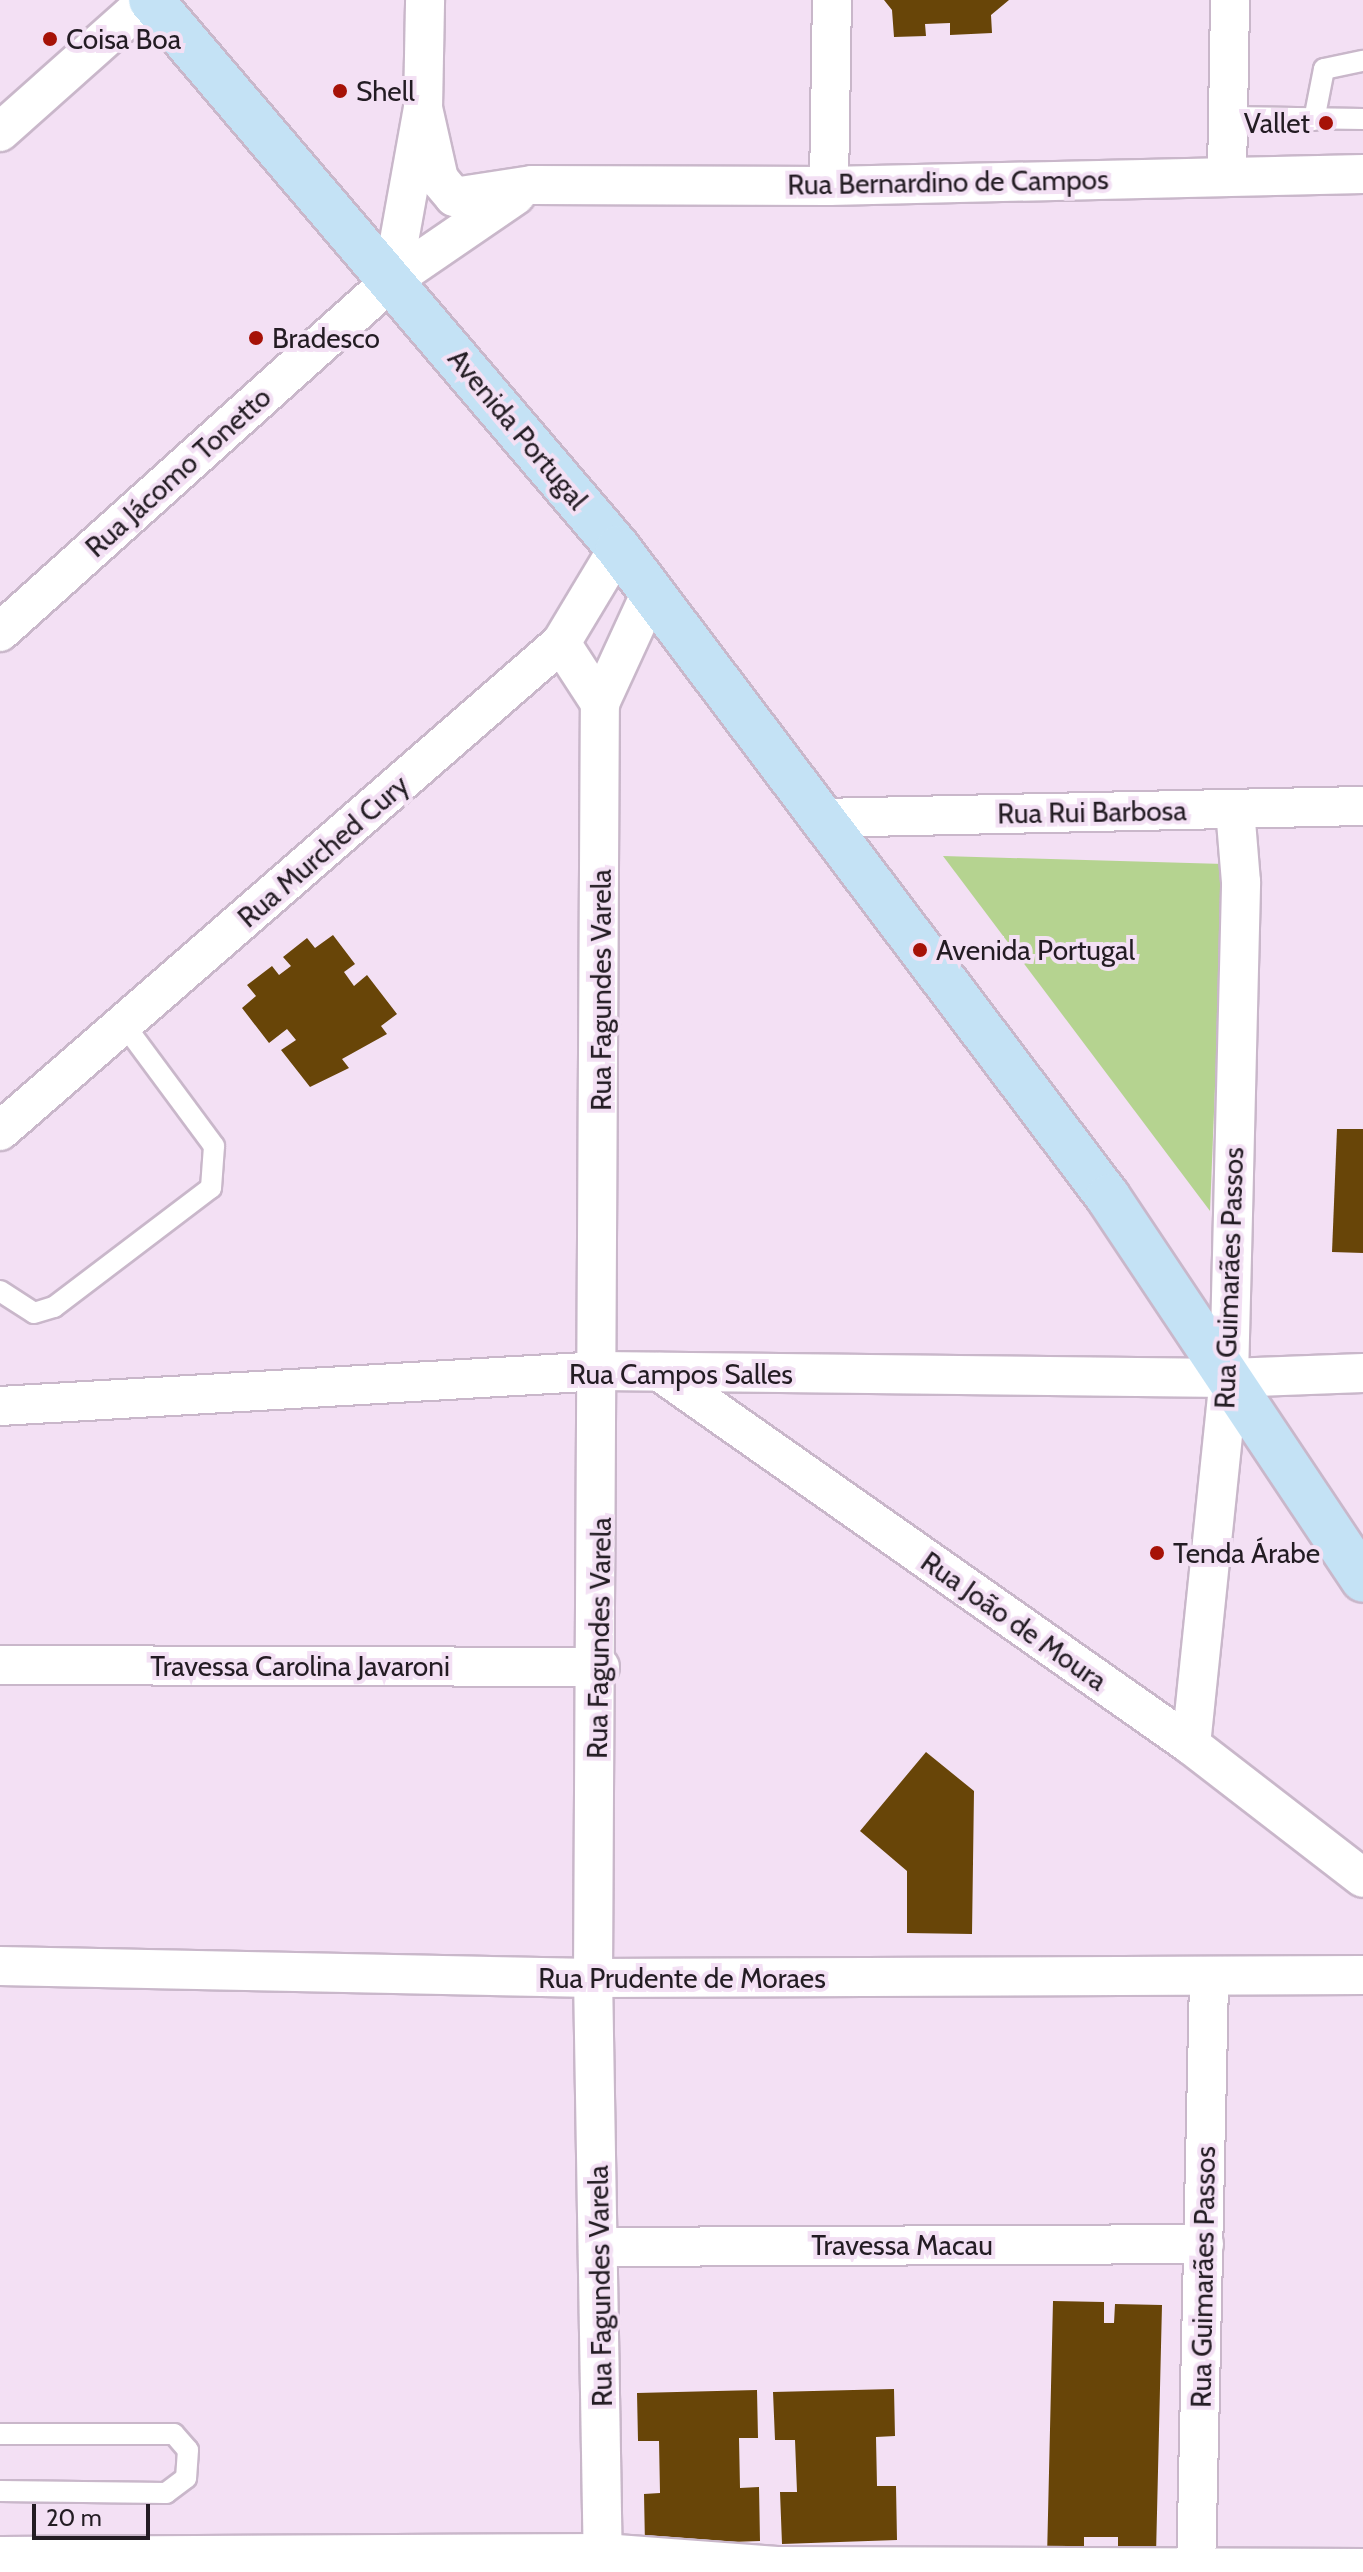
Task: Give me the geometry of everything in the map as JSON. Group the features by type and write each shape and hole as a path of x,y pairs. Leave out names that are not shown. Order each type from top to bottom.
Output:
{"main road":[{"name":"Avenida Portugal","path":"150,0 618,548 1108,1197 1363,1580"}],"street":[{"path":"0,132 150,0"},
{"path":"392,280 423,108 425,0"},
{"path":"829,186 832,0"},
{"path":"1227,175 1230,0"},
{"name":"Rua Bernardino de Campos","path":"423,108 439,179 454,197 532,185 829,186 1363,174"},
{"path":"392,280 532,185"},
{"name":"Rua Jácomo Tonetto","path":"0,632 392,280"},
{"name":"Rua Murched Cury","path":"0,1131 561,643 618,548"},
{"name":"Rua Fagundes Varela","path":"603,2563 600,2247 593,1978 600,1667 600,703 651,592"},
{"path":"561,643 600,703"},
{"name":"Rua Rui Barbosa","path":"821,818 1363,806"},
{"name":"Rua Guimarães Passos","path":"1191,1745 1229,1378 1241,882 1235,809"},
{"name":"Rua Campos Salles","path":"0,1406 601,1371 1229,1378 1363,1373"},
{"name":"Rua João de Moura","path":"660,1372 1191,1745 1363,1878"},
{"name":"Travessa Carolina Javaroni","path":"0,1665 600,1667"},
{"name":"Rua Prudente de Moraes","path":"0,1966 593,1978 1209,1981 1363,1975"},
{"name":"Rua Guimarães Passos","path":"1196,2570 1209,1981"},
{"name":"Travessa Macau","path":"600,2247 1204,2244"},
{"path":"0,2556 1196,2570 1363,2568"}],"lane":[{"path":"1314,120 1324,69 1363,61"},
{"path":"1230,117 1363,119"},
{"path":"0,1291 34,1313 54,1307 211,1188 214,1146 123,1023"},
{"path":"0,2434 174,2434 188,2450 186,2478 166,2493 0,2491"}],"green space":[{"path":"943,856 1224,864 1210,1211"}],"building":[{"path":"884,0 1009,0 991,15 992,33 950,35 950,23 925,24 926,36 894,37 892,10"},
{"path":"333,935 355,964 344,972 354,986 367,975 397,1014 381,1026 387,1034 342,1059 349,1068 310,1087 281,1050 296,1040 287,1029 269,1043 242,1008 256,996 247,985 272,966 279,975 291,966 283,957 307,938 315,948"},
{"path":"1337,1129 1363,1129 1363,1253 1332,1252"},
{"path":"926,1752 974,1791 972,1934 907,1933 907,1871 860,1831"},
{"path":"1053,2301 1104,2302 1104,2323 1114,2323 1115,2304 1162,2305 1156,2555 1118,2555 1118,2537 1084,2537 1084,2558 1047,2558"},
{"path":"894,2389 895,2436 876,2437 877,2486 896,2486 897,2540 782,2544 780,2492 797,2492 795,2440 775,2440 773,2392"},
{"path":"757,2390 758,2438 739,2438 740,2488 759,2487 760,2541 645,2545 644,2494 660,2493 659,2441 638,2441 637,2393"}],"place":[{"name":"Coisa Boa","path":"50,39"},
{"name":"Shell","path":"340,91"},
{"name":"Vallet","path":"1326,123"},
{"name":"Bradesco","path":"256,338"},
{"name":"Avenida Portugal","path":"920,950"},
{"name":"Tenda Árabe","path":"1157,1553"}]}
